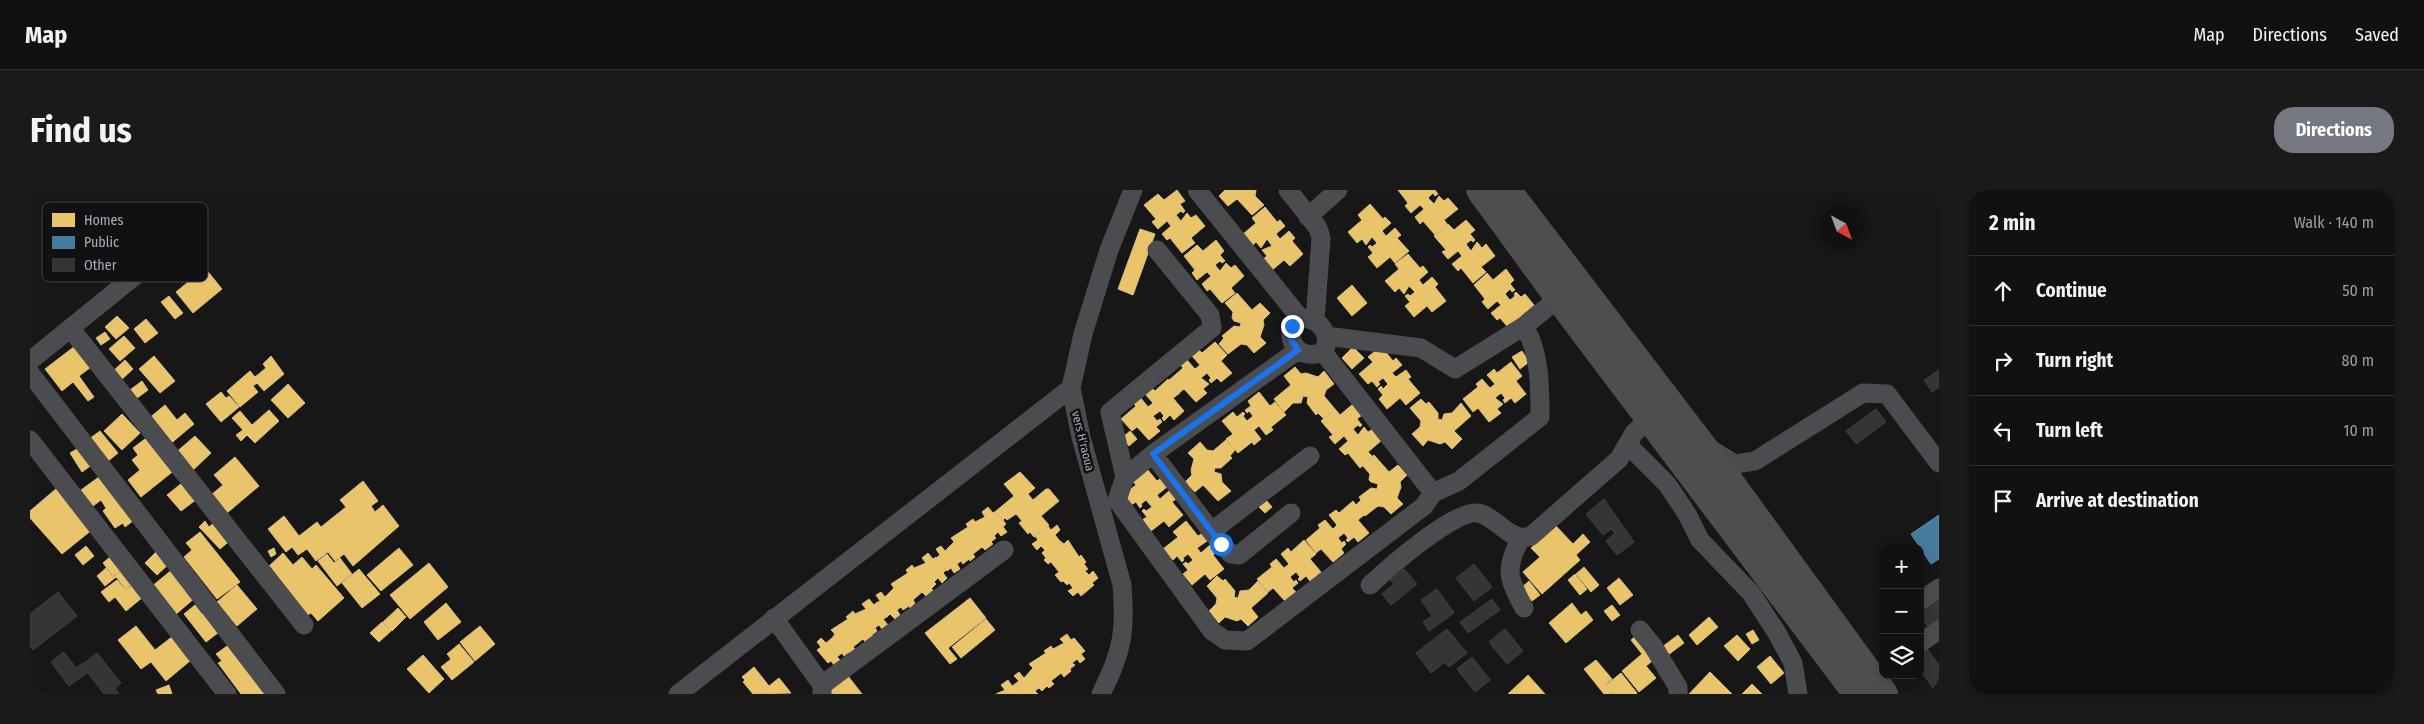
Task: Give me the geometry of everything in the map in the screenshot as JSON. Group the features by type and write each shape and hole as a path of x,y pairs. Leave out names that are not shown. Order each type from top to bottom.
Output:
{"highway":[{"path":"1480,190 1857,694"},
{"path":"1507,190 1700,443 1884,694"}],"street":[{"name":"vers H'raoua","path":"1101,694 1115,665 1123,638 1122,585 1074,413 1071,388 1086,325 1109,250 1133,190"},
{"path":"1197,190 1308,319 1322,327 1325,344 1433,493"},
{"path":"1288,190 1318,228 1321,238 1308,319"},
{"path":"1308,217 1338,190"},
{"path":"1157,250 1210,315 1212,328 1110,412 1124,477 1117,500 1212,631 1225,640 1247,641 1424,506 1433,493 1459,481 1540,417 1540,390 1531,337 1524,326"},
{"path":"30,361 128,282"},
{"path":"1325,344 1421,348 1455,369 1524,326 1559,298"},
{"path":"1308,319 1295,321 1290,332 1290,338 1298,350 1307,355 1316,356 1325,344"},
{"path":"71,329 304,626"},
{"path":"1124,477 1298,350"},
{"path":"30,373 276,694"},
{"path":"682,693 774,618 1071,388"},
{"path":"1700,443 1734,464 1755,461 1863,393 1887,394 1939,463"},
{"path":"1370,585 1404,555 1466,514 1484,514 1521,538 1531,536 1619,459 1636,431 1650,419"},
{"path":"30,440 227,694"},
{"path":"1628,445 1667,484 1687,514 1700,540 1751,594 1777,633 1792,663 1798,694"},
{"path":"1153,454 1231,554 1239,555 1291,513"},
{"path":"1212,531 1310,456"},
{"path":"1521,538 1508,569 1514,589 1524,608"},
{"path":"774,618 822,689 1004,550"},
{"path":"1924,597 1939,588"},
{"path":"1640,630 1653,646 1678,687 1678,694"},
{"path":"1924,640 1939,630"}],"building: Homes":[{"path":"1177,190 1185,201 1180,204 1185,211 1183,213 1181,211 1176,215 1181,221 1187,213 1191,218 1196,215 1205,226 1191,238 1195,243 1182,253 1170,238 1167,240 1162,234 1171,226 1167,221 1158,229 1152,222 1156,219 1144,205 1158,194 1164,200"},
{"path":"1225,190 1256,190 1255,196 1264,205 1252,215 1237,199 1228,206 1219,196"},
{"path":"1398,190 1435,190 1438,194 1435,196 1433,193 1428,198 1434,204 1439,196 1444,201 1448,198 1458,209 1444,220 1448,225 1436,236 1423,221 1420,224 1415,217 1424,209 1420,205 1411,213 1405,206 1408,203"},
{"path":"1370,204 1383,219 1385,217 1391,223 1382,231 1386,236 1395,228 1401,235 1397,238 1409,251 1395,263 1390,257 1377,268 1368,257 1373,253 1368,247 1370,245 1372,247 1377,243 1372,237 1366,245 1362,239 1357,243 1348,232 1362,220 1358,215"},
{"path":"1265,207 1277,222 1280,220 1285,226 1276,234 1280,239 1289,231 1295,238 1292,241 1303,254 1290,266 1284,260 1271,271 1262,260 1267,256 1262,250 1272,246 1267,239 1261,248 1256,242 1252,246 1242,235 1256,223 1252,218"},
{"path":"1466,220 1475,230 1470,234 1475,240 1473,242 1471,240 1466,244 1471,251 1477,242 1482,248 1486,244 1495,256 1481,267 1486,272 1473,283 1461,268 1458,271 1452,264 1462,256 1458,251 1448,259 1442,252 1446,250 1434,236 1448,224 1454,230"},
{"path":"1140,229 1155,234 1133,295 1118,289"},
{"path":"1216,240 1224,251 1220,255 1225,261 1222,263 1220,261 1215,265 1220,271 1226,263 1231,268 1235,265 1244,276 1231,288 1235,293 1222,303 1210,289 1207,291 1202,284 1211,276 1207,272 1197,280 1192,273 1195,270 1184,256 1197,245 1203,251"},
{"path":"1408,254 1420,268 1423,266 1428,272 1419,280 1423,285 1432,277 1438,284 1435,287 1446,301 1432,312 1427,306 1414,317 1405,306 1410,302 1405,296 1408,294 1410,296 1415,292 1409,286 1404,294 1399,288 1395,292 1385,281 1399,269 1395,264"},
{"path":"1506,269 1514,280 1510,284 1515,290 1512,292 1510,289 1505,294 1510,300 1515,296 1516,292 1521,297 1525,294 1534,305 1521,316 1525,322 1512,332 1500,318 1497,320 1491,313 1501,305 1497,301 1488,309 1482,302 1485,299 1474,285 1487,273 1493,280"},
{"path":"208,272 222,289 193,313 176,292 188,282 208,282"},
{"path":"1352,285 1367,303 1352,316 1337,298"},
{"path":"1237,293 1252,310 1260,303 1270,313 1263,320 1264,325 1260,337 1266,343 1254,353 1247,345 1241,344 1228,354 1219,344 1224,338 1222,336 1234,326 1240,327 1241,323 1234,321 1232,318 1233,312 1225,303"},
{"path":"169,296 183,313 175,319 161,302"},
{"path":"117,316 129,328 116,339 105,327"},
{"path":"146,319 158,333 145,343 134,329"},
{"path":"105,332 110,339 101,345 96,338"},
{"path":"124,336 135,348 120,361 109,349"},
{"path":"1215,342 1227,355 1221,361 1232,373 1221,382 1217,378 1211,383 1209,380 1211,378 1207,373 1201,378 1209,384 1203,389 1207,393 1196,402 1184,389 1179,393 1168,381 1183,368 1181,365 1187,360 1195,369 1200,365 1192,356 1199,350 1202,353"},
{"path":"79,343 95,364 79,376 94,397 88,401 73,382 62,391 45,369"},
{"path":"1381,346 1393,361 1396,358 1402,365 1392,373 1396,377 1406,370 1411,377 1408,379 1420,393 1406,405 1400,398 1387,409 1379,399 1383,395 1378,389 1381,386 1383,389 1388,384 1383,378 1378,382 1380,384 1377,387 1372,381 1368,384 1359,374 1373,362 1368,357"},
{"path":"1353,347 1364,358 1352,369 1342,358"},
{"path":"1522,351 1529,362 1520,369 1512,357"},
{"path":"154,356 175,381 160,393 139,369"},
{"path":"271,356 284,374 264,391 257,383 253,386 258,392 240,407 227,391 250,371 255,377 266,368 263,364"},
{"path":"125,360 133,369 119,382 111,373"},
{"path":"1511,362 1522,376 1516,381 1526,394 1515,403 1511,398 1505,403 1503,400 1505,398 1501,393 1495,398 1503,404 1497,409 1501,413 1489,422 1478,408 1473,412 1463,399 1478,387 1476,384 1482,379 1490,388 1495,384 1487,375 1494,369 1497,373"},
{"path":"1295,367 1301,374 1306,373 1318,377 1324,371 1334,384 1326,390 1324,396 1335,409 1324,419 1318,413 1316,415 1307,403 1308,397 1303,396 1301,403 1293,403 1284,412 1274,399 1291,385 1284,376"},
{"path":"1168,379 1180,393 1173,398 1184,411 1174,420 1170,415 1164,421 1162,418 1164,416 1160,411 1153,416 1157,421 1160,419 1162,422 1156,427 1160,431 1149,440 1137,427 1132,431 1121,419 1136,406 1133,403 1140,397 1148,407 1153,403 1145,394 1152,388 1155,391"},
{"path":"142,381 148,390 132,402 126,393"},
{"path":"288,384 305,403 288,418 271,400"},
{"path":"221,392 226,398 229,396 239,407 221,422 206,404"},
{"path":"1259,392 1270,406 1275,402 1286,415 1271,427 1273,430 1266,435 1259,426 1254,430 1261,439 1254,445 1252,442 1238,453 1226,439 1233,434 1222,421 1233,412 1237,417 1243,412 1245,414 1243,416 1247,421 1253,416 1249,411 1247,413 1245,410 1251,406 1248,401"},
{"path":"1421,399 1426,404 1429,402 1438,413 1438,419 1442,420 1444,414 1452,413 1461,403 1471,416 1454,431 1462,439 1452,449 1445,442 1440,444 1428,440 1423,446 1412,434 1420,427 1421,421 1410,408"},
{"path":"1353,404 1362,415 1357,419 1362,425 1360,427 1358,425 1353,429 1358,435 1364,427 1368,432 1373,429 1382,440 1368,452 1373,457 1360,468 1348,453 1345,455 1339,449 1348,441 1344,436 1335,444 1329,437 1333,435 1321,421 1335,409 1340,415"},
{"path":"165,405 177,420 185,413 194,424 169,445 147,420"},
{"path":"269,410 279,421 255,443 247,435 241,441 236,435 243,430 232,418 240,411 252,425"},
{"path":"122,414 140,433 122,450 104,431"},
{"path":"100,431 118,453 107,462 89,439"},
{"path":"1130,431 1137,439 1129,446 1122,438"},
{"path":"149,436 176,469 141,497 128,480 140,470 132,460 138,455 133,448"},
{"path":"195,436 211,453 191,472 174,454"},
{"path":"1226,440 1235,450 1230,456 1232,458 1221,468 1215,468 1214,472 1221,474 1222,482 1231,491 1218,501 1203,485 1195,492 1185,482 1192,475 1191,470 1194,459 1188,453 1200,442 1207,450 1213,451"},
{"path":"82,446 93,464 82,472 70,453"},
{"path":"1374,455 1389,472 1398,465 1407,475 1400,482 1401,487 1397,498 1403,504 1391,514 1384,507 1378,506 1365,516 1356,505 1361,500 1359,497 1371,488 1377,489 1378,484 1369,480 1370,474 1362,465"},
{"path":"235,457 259,486 227,513 211,495 223,485 214,475"},
{"path":"1147,469 1157,481 1160,479 1167,487 1157,495 1160,499 1169,491 1176,499 1172,502 1183,515 1169,527 1164,521 1151,531 1142,520 1147,517 1142,511 1152,507 1146,500 1141,504 1140,508 1136,502 1131,505 1123,495 1136,485 1132,480"},
{"path":"1020,472 1035,488 1028,494 1033,500 1046,489 1049,489 1059,501 1041,516 1049,525 1034,537 1030,532 1028,534 1019,523 1022,521 1016,514 1007,520 1005,518 1003,520 996,511 1014,496 1004,484"},
{"path":"103,474 134,520 125,527 123,523 115,528 103,511 106,508 101,500 93,506 81,490"},
{"path":"187,479 201,496 181,511 167,495"},
{"path":"363,481 378,501 371,506 375,512 383,505 399,526 353,566 344,554 335,561 328,552 316,561 307,549 298,555 292,547 286,552 268,529 284,516 299,536 317,522 321,527 346,507 340,500"},
{"path":"57,488 93,529 62,554 30,518 30,511"},
{"path":"1266,500 1272,507 1265,513 1259,507"},
{"path":"1353,501 1364,515 1358,520 1369,533 1358,542 1354,537 1348,542 1346,540 1348,538 1344,533 1338,538 1342,543 1344,541 1346,544 1341,549 1344,553 1333,562 1321,549 1316,553 1306,540 1320,528 1318,525 1325,520 1333,529 1337,525 1329,515 1336,510 1339,513"},
{"path":"988,507 993,513 996,511 1006,524 1003,527 1007,532 1001,536 998,532 994,536 996,538 991,542 993,544 985,550 982,547 973,554 975,557 970,561 969,559 963,564 961,561 957,564 960,569 954,573 951,568 947,571 936,558 940,555 936,549 941,546 945,551 954,542 951,538 968,527 966,524 973,519 975,522 985,517 982,512"},
{"path":"217,520 233,538 220,549 199,527 205,521 209,527"},
{"path":"1186,521 1198,536 1201,534 1207,541 1197,548 1201,553 1210,545 1216,552 1213,555 1224,569 1210,580 1205,574 1192,585 1183,574 1188,570 1183,564 1186,562 1188,564 1193,560 1188,554 1183,558 1182,562 1177,556 1173,560 1163,549 1178,537 1173,532"},
{"path":"1057,525 1060,530 1055,535 1064,544 1068,540 1079,557 1081,555 1086,562 1084,564 1088,569 1085,571 1089,575 1093,571 1098,578 1092,583 1094,585 1081,596 1078,592 1073,596 1068,591 1073,588 1069,583 1067,585 1063,581 1061,582 1055,575 1059,572 1051,562 1048,564 1044,560 1046,558 1042,553 1045,550 1041,546 1037,550 1032,544 1038,540 1035,536 1048,526 1051,530"},
{"path":"1556,526 1573,544 1583,534 1590,542 1576,555 1580,560 1542,594 1523,572 1540,557 1531,548"},
{"path":"200,532 240,582 217,599 184,557 192,550 186,543"},
{"path":"1304,540 1316,554 1310,559 1321,572 1310,581 1306,576 1300,581 1298,579 1300,577 1296,572 1290,577 1294,582 1296,580 1298,583 1292,588 1296,592 1285,601 1273,588 1268,592 1257,579 1272,567 1270,564 1276,559 1284,568 1289,564 1281,554 1288,548 1291,552"},
{"path":"86,546 94,556 83,565 75,555"},
{"path":"274,548 276,554 271,557 268,551"},
{"path":"399,548 413,565 381,591 367,575"},
{"path":"158,550 170,563 157,575 145,563"},
{"path":"283,553 293,565 302,557 312,569 316,565 344,598 318,621 311,613 308,615 267,568"},
{"path":"928,553 933,559 936,557 946,570 943,573 947,578 942,583 938,578 934,582 936,584 931,589 933,590 926,596 922,592 913,600 915,603 910,608 909,606 903,610 901,607 897,610 900,615 895,619 890,614 887,617 876,603 880,601 876,595 881,592 885,597 894,588 891,584 908,573 906,570 912,565 914,568 926,563 922,558"},
{"path":"327,554 334,563 340,558 352,574 337,586 318,561"},
{"path":"111,556 121,570 113,576 103,563"},
{"path":"429,563 448,587 410,619 390,595"},
{"path":"1584,567 1599,585 1591,592 1576,574"},
{"path":"106,568 113,577 122,570 133,583 126,589 116,577 105,586 97,576"},
{"path":"173,569 196,597 175,615 151,587"},
{"path":"359,569 380,594 362,608 342,583"},
{"path":"1575,574 1587,589 1580,595 1568,580"},
{"path":"1217,576 1223,581 1225,579 1235,591 1234,597 1238,598 1240,591 1249,590 1258,581 1268,593 1251,608 1258,617 1248,626 1241,619 1237,621 1225,617 1219,623 1209,611 1216,604 1217,598 1207,586"},
{"path":"1619,578 1633,595 1620,605 1607,588"},
{"path":"117,580 126,590 133,584 143,597 126,611 115,597 109,602 101,592"},
{"path":"1529,581 1540,595 1532,601 1521,588"},
{"path":"237,585 257,609 237,626 217,602"},
{"path":"970,598 986,618 948,648 957,659 950,664 925,633"},
{"path":"869,599 874,605 876,603 887,617 883,619 888,625 882,629 879,625 875,628 877,631 872,635 874,637 866,643 863,639 853,647 856,650 851,654 849,652 844,656 842,653 837,657 841,661 835,666 831,661 828,663 817,650 821,647 817,642 821,638 826,643 835,634 831,630 848,619 846,617 853,611 855,614 866,609 862,604"},
{"path":"446,603 461,622 438,640 424,622"},
{"path":"1572,603 1581,615 1586,611 1593,620 1566,643 1549,623"},
{"path":"195,605 202,614 208,610 223,629 206,642 184,614"},
{"path":"1612,605 1620,615 1612,621 1604,611"},
{"path":"398,608 406,617 392,631 383,622"},
{"path":"1709,617 1718,627 1697,645 1689,635"},
{"path":"986,619 995,630 961,658 952,647"},
{"path":"382,622 391,631 379,642 370,633"},
{"path":"136,626 155,650 177,633 191,660 166,681 151,662 141,669 118,640"},
{"path":"480,626 495,644 475,661 460,642"},
{"path":"1753,630 1759,640 1752,644 1746,634"},
{"path":"1067,634 1071,640 1074,638 1085,651 1081,654 1085,659 1080,663 1077,659 1072,663 1075,665 1070,669 1071,671 1064,677 1061,673 1051,681 1054,684 1049,688 1047,686 1042,691 1039,688 1035,691 1038,694 1023,694 1015,684 1019,681 1014,676 1019,672 1024,678 1033,668 1029,664 1046,653 1044,651 1051,646 1053,649 1064,643 1060,639"},
{"path":"1637,635 1656,658 1646,666 1656,678 1639,692 1622,671 1642,654 1631,640"},
{"path":"1678,635 1684,643 1668,655 1662,647"},
{"path":"1737,635 1750,649 1738,661 1724,646"},
{"path":"234,641 270,694 241,694 218,663 222,661 216,654"},
{"path":"459,644 474,662 452,680 441,667 451,659 447,654"},
{"path":"423,655 444,679 429,693 407,669"},
{"path":"1770,656 1784,673 1771,684 1757,667"},
{"path":"1596,660 1612,679 1606,684 1613,693 1611,694 1604,694 1584,669"},
{"path":"754,667 769,686 779,678 791,693 753,694 743,682 745,680 742,677"},
{"path":"1710,672 1732,694 1689,694"},
{"path":"1621,673 1636,694 1614,694 1606,685"},
{"path":"1528,675 1545,694 1508,694"},
{"path":"848,676 862,694 827,694"},
{"path":"1008,680 1012,686 1015,684 1023,694 996,694 1005,690 1001,685"},
{"path":"1752,684 1762,694 1742,694"},
{"path":"169,685 172,694 158,694 156,690"}],"building: Public":[{"path":"1939,515 1939,559 1931,564 1924,554 1924,544 1918,544 1911,534"}],"building: Other":[{"path":"1939,370 1939,387 1932,392 1924,380"},
{"path":"1876,409 1886,422 1856,444 1846,431"},
{"path":"1604,499 1634,542 1617,555 1606,541 1615,533 1611,529 1603,535 1586,514"},
{"path":"1474,564 1492,587 1474,601 1456,578"},
{"path":"1404,569 1417,584 1391,605 1382,594 1394,584 1390,580"},
{"path":"1437,589 1454,613 1429,631 1423,622 1432,616 1421,600"},
{"path":"58,592 77,616 33,650 30,646 30,614"},
{"path":"1939,598 1939,620 1928,627 1924,621 1924,608"},
{"path":"1492,599 1500,610 1468,633 1460,622"},
{"path":"1447,629 1467,653 1449,667 1445,662 1431,673 1416,653"},
{"path":"1505,629 1523,651 1507,664 1489,642"},
{"path":"1924,647 1939,665 1939,690 1936,692 1924,676"},
{"path":"64,652 76,668 83,663 89,671 69,686 51,662"},
{"path":"97,653 121,683 115,688 119,694 104,694 82,665"},
{"path":"1472,657 1490,680 1475,692 1457,669"}],"route":[{"path":"1221,544 1153,454 1298,350 1290,338 1292,326"}]}
